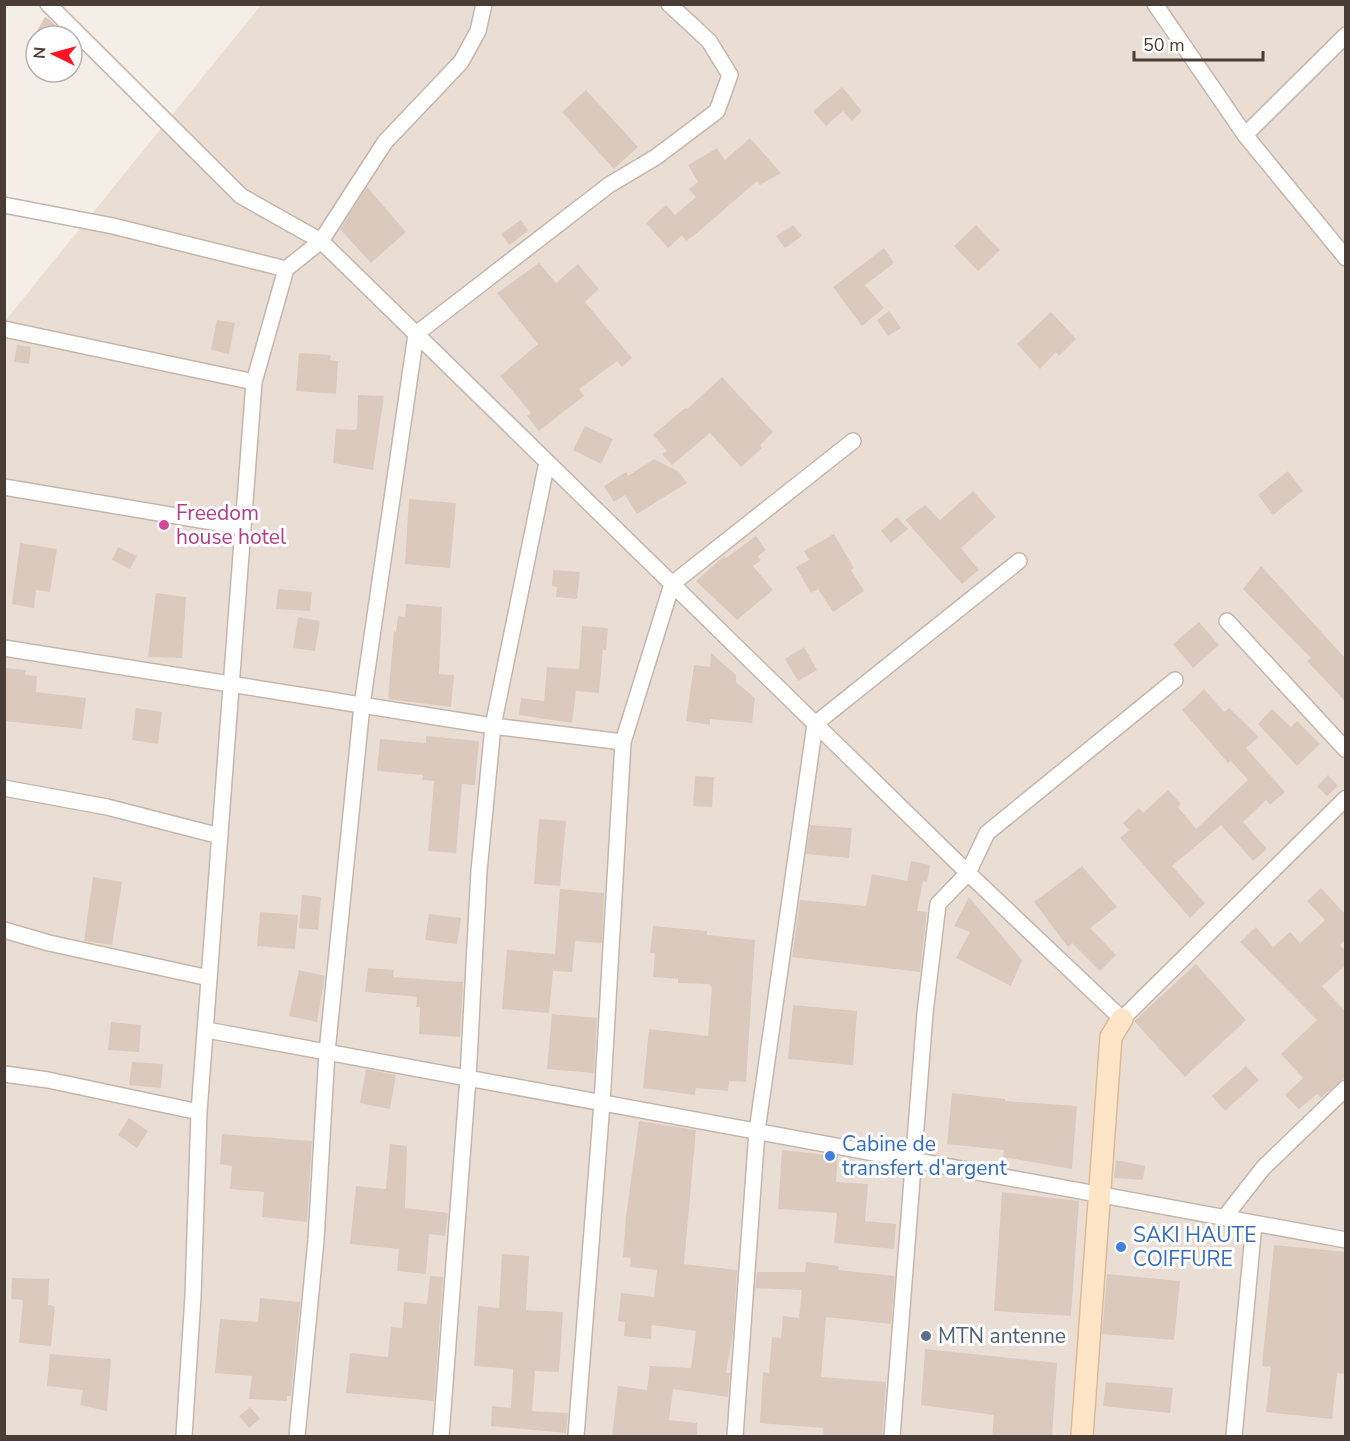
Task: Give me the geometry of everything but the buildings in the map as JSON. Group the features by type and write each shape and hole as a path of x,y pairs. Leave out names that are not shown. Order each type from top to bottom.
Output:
{"street":[{"path":"48,4 241,196 321,242 968,873 1122,1019"},
{"path":"184,1437 193,1296 199,1112 254,382 286,269 321,242 385,142 460,62 478,31 484,4"},
{"path":"297,1437 316,1240 327,1052 362,705 416,334 609,185 656,157 717,111 730,75 709,41 669,4"},
{"path":"1155,4 1245,135 1346,258"},
{"path":"1245,135 1346,35"},
{"path":"4,205 113,226 286,269"},
{"path":"4,329 254,382"},
{"path":"576,1437 602,1103 623,742 672,584 853,441"},
{"path":"441,1437 468,1078 479,871 493,726 547,462"},
{"path":"4,487 242,527"},
{"path":"735,1437 757,1131 815,723 1019,561"},
{"path":"1227,621 1346,750"},
{"path":"4,648 493,726 623,742"},
{"path":"892,1437 925,1013 938,904 968,873 987,833 1175,680"},
{"path":"4,788 107,807 220,836"},
{"path":"1082,1437 1111,1037 1122,1019 1346,798"},
{"path":"4,930 49,943 209,978"},
{"path":"207,1029 1346,1240"},
{"path":"4,1074 48,1080 199,1112"},
{"path":"1224,1218 1263,1168 1346,1088"},
{"path":"1234,1437 1254,1224"}],"shaded area":[{"path":"261,5 1345,5 1345,1436 5,1436 5,321"}],"place":[{"name":"Freedom house hotel","path":"164,525"},
{"name":"Cabine de transfert d'argent","path":"830,1156"},
{"name":"SAKI HAUTE COIFFURE","path":"1121,1247"},
{"name":"MTN antenne","path":"926,1336"}]}
